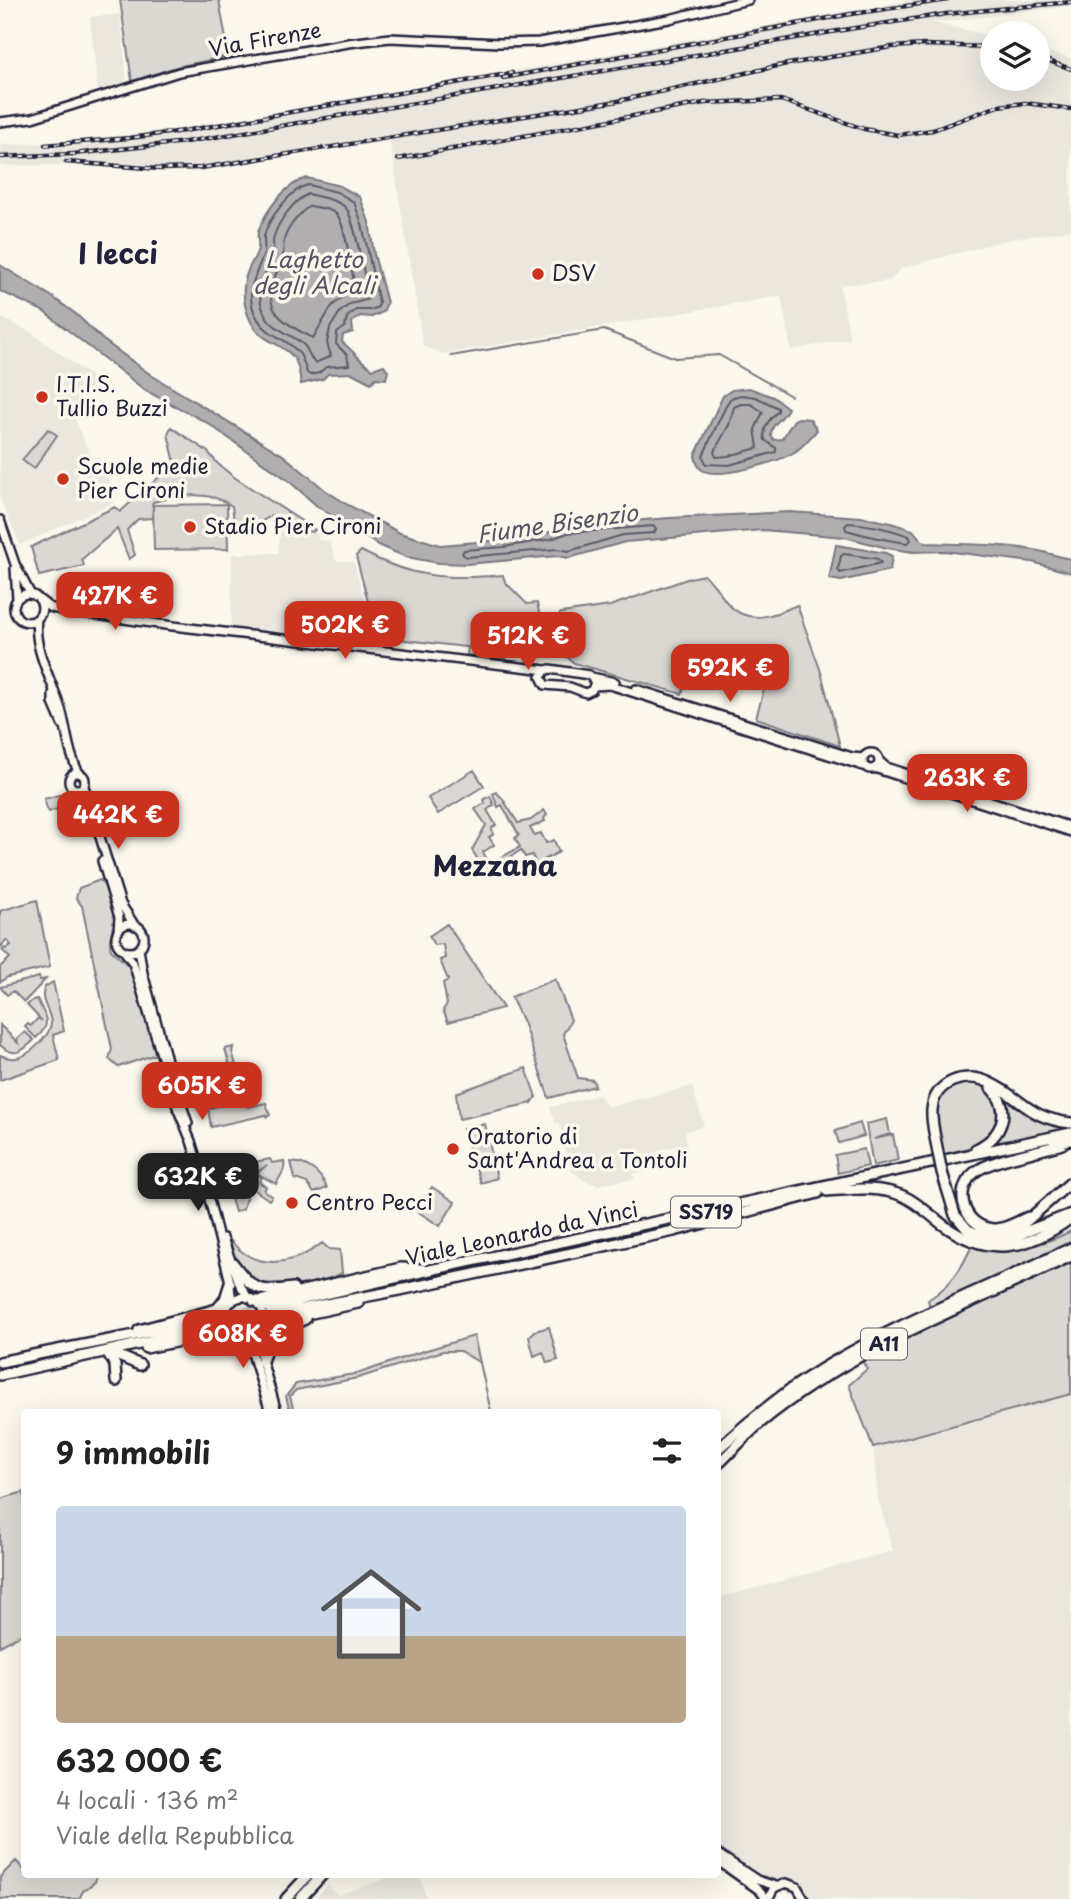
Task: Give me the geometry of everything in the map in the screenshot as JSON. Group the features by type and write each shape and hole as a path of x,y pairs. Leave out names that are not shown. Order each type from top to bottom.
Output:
{"highway":[{"path":"1071,1123 1038,1116 994,1085 978,1079 957,1079 946,1084 938,1092 932,1111 942,1172 953,1211 960,1223 975,1233 998,1238 1019,1236 1071,1216"},
{"path":"949,1158 986,1144 1000,1128 1003,1115 1001,1101 993,1090 978,1079"},
{"name":"Viale Leonardo da Vinci","path":"1071,1133 430,1270 269,1311 400,1290 674,1231 827,1191 1071,1140"},
{"path":"975,1233 962,1199 966,1182 974,1172 1071,1140"},
{"path":"998,1238 1012,1232 1071,1182"},
{"path":"827,1191 884,1191 904,1196 1001,1247 1020,1244 1052,1232 1071,1216"},
{"path":"975,1233 1003,1229 1029,1217"},
{"name":"A11","path":"721,1447 789,1391 884,1335 1071,1248"},
{"name":"A11","path":"721,1461 759,1424 846,1365 920,1326 1071,1256"},
{"path":"232,1262 249,1284 260,1290 326,1285"},
{"path":"251,1299 260,1301 401,1268 430,1270"},
{"path":"0,1362 216,1309 222,1303 230,1283"},
{"path":"257,1328 400,1290"},
{"path":"208,1311 230,1305"},
{"path":"262,1361 269,1342 282,1328 349,1305"},
{"path":"85,1343 219,1322 108,1354"},
{"path":"0,1375 224,1332 239,1333"},
{"path":"108,1354 140,1365"},
{"path":"108,1354 115,1365 116,1381"},
{"path":"286,1899 305,1878"},
{"path":"300,1899 319,1878"}],"main road":[{"name":"Via Firenze","path":"0,122 32,118 179,72 348,43 390,37 500,43 539,42 669,19 748,0"},
{"path":"0,520 15,564 30,593 49,607 173,626 515,667 543,673 554,669 616,682 852,757 863,758 870,768"},
{"path":"15,564 17,598 14,611 36,636 75,774"},
{"path":"17,598 30,593"},
{"path":"36,636 40,600"},
{"path":"25,622 61,610"},
{"path":"543,673 545,685 570,687 583,693 590,692 594,686 592,677"},
{"path":"594,686 610,685 1071,832"},
{"path":"863,758 873,752 886,767 1071,827"},
{"path":"870,768 879,761"},
{"path":"75,774 85,778 82,788 87,813 119,917 117,942 133,963 177,1106 198,1163 230,1283 230,1305 226,1321 251,1350 269,1409"},
{"path":"75,774 69,780 70,785 82,788"},
{"path":"82,788 121,904 144,937 139,948 149,998 239,1283 262,1312 257,1328 262,1361 276,1409"},
{"path":"118,932 127,925 135,926"},
{"path":"124,951 131,952 139,948"},
{"path":"230,1305 242,1297 251,1299"},
{"path":"239,1333 257,1328"},
{"path":"721,1856 757,1880 776,1886"},
{"path":"721,1863 767,1899 776,1886 786,1883 795,1886 804,1899"}],"shaded area":[{"path":"120,0 219,0 229,56 176,67 132,81"},
{"path":"912,0 1071,0 1071,6 933,23 980,33 980,91 1050,91 1050,52 1071,58 1071,230 1010,239 902,268 890,281 840,285 850,339 791,350 781,296 443,354 423,346 389,135 165,171 60,165 0,166 0,145 90,141 192,129"},
{"path":"120,14 127,81 98,91 90,17"},
{"path":"0,317 32,333 96,380 73,415 92,458 99,456 116,496 115,502 20,545 0,499"},
{"path":"171,427 208,452 234,477 315,530 303,531 271,516 245,528 245,522 234,521 232,506 223,501 193,495 173,498 153,502 152,505 227,504 228,549 154,550 153,506 152,518 138,519 127,530 135,555 129,559 117,529 82,559 84,566 39,576 31,547 115,507 120,512 175,463 168,434"},
{"path":"48,429 57,435 34,469 22,460"},
{"path":"280,530 318,533 318,540 330,541 335,560 354,562 368,614 363,643 231,628 232,554 278,553"},
{"path":"361,551 397,567 430,575 503,575 505,582 527,604 537,603 547,650 510,654 505,659 467,655 468,647 391,640 387,634 382,639 377,638 376,644 368,643 371,613 356,556"},
{"path":"704,575 729,605 745,615 762,617 797,605 821,672 840,746 756,718 770,668 699,646 682,694 574,663 565,655 558,617 561,613 610,606"},
{"path":"474,770 484,786 438,814 428,798"},
{"path":"496,792 518,823 531,820 544,810 547,815 545,821 530,828 534,835 541,833 546,843 554,840 559,852 536,864 532,855 525,857 521,850 486,873 472,850 486,825 475,809 485,803 484,799 490,796 494,805 487,810 496,825 492,828 493,835 489,837 494,845 483,852 489,864 520,847 515,838 519,835 502,805 498,807 493,794"},
{"path":"69,795 77,801 76,804 48,812 44,799"},
{"path":"100,880 109,894 114,911 111,950 130,967 156,1054 118,1067 109,1059 112,1049 82,906 76,898 79,888"},
{"path":"37,900 50,967 8,977 0,982 0,967 10,958 2,950 11,945 6,940 0,948 0,911"},
{"path":"447,924 503,1008 448,1022 443,1010 447,1004 443,983 448,980 440,960 445,958 443,944 434,945 429,936"},
{"path":"39,977 40,980 46,979 24,1002 13,991 7,995 0,987"},
{"path":"555,979 571,1020 563,1034 578,1078 593,1080 595,1086 549,1098 523,1022 511,997"},
{"path":"53,982 64,1031 53,1035 59,1060 0,1080 0,1055 8,1058 21,1057 43,1040 50,1029 43,992 45,987"},
{"path":"37,999 45,1015 46,1024 36,1038 25,1027 28,1024 31,1026 38,1018 42,1021 27,1005"},
{"path":"0,1025 18,1043 17,1039 25,1032 34,1040 18,1052 5,1049 0,1045"},
{"path":"234,1047 232,1051 248,1107 266,1103 270,1115 211,1127 208,1109 234,1101 236,1086 225,1049"},
{"path":"526,1068 536,1097 532,1103 459,1119 456,1093"},
{"path":"964,1082 984,1087 995,1096 998,1110 997,1130 978,1145 943,1155 936,1111 938,1102 951,1087"},
{"path":"692,1086 704,1126 685,1132 687,1144 661,1150 649,1159 652,1171 632,1174 635,1179 597,1185 572,1171 562,1143 564,1142 559,1123 556,1124 550,1107 599,1095 608,1107"},
{"path":"1000,1094 1071,1126 1071,1130 988,1147 996,1139"},
{"path":"887,1119 890,1134 874,1139 893,1135 898,1160 873,1166 866,1124"},
{"path":"860,1123 864,1136 839,1143 835,1131"},
{"path":"485,1124 497,1178 481,1183 463,1129"},
{"path":"864,1149 868,1166 838,1173 835,1155"},
{"path":"270,1159 272,1163 284,1161 283,1171 276,1184 257,1173 267,1165 256,1173 249,1183 256,1174 262,1177 259,1182 266,1187 264,1191 272,1196 269,1200 249,1186 243,1209 235,1212 226,1182 240,1179 240,1176 225,1180 222,1168"},
{"path":"291,1162 313,1169 327,1188 314,1193 307,1183 295,1179"},
{"path":"432,1187 455,1202 440,1226 417,1211"},
{"path":"1071,1231 1071,1242 930,1307 928,1300 954,1276 972,1245 1023,1247 1046,1242"},
{"path":"229,1238 250,1256 261,1261 274,1262 299,1257 322,1243 329,1249 340,1250 342,1273 305,1284 269,1288 259,1286 244,1276"},
{"path":"1071,1263 1071,1394 873,1447 849,1385 867,1369 862,1361"},
{"path":"549,1327 558,1360 547,1363 543,1352 534,1356 529,1337 535,1331"},
{"path":"474,1336 490,1409 480,1363 460,1351 443,1351 358,1378 296,1390 290,1396 293,1409 289,1409 286,1396 296,1384 360,1373"},
{"path":"1071,1394 1071,1899 800,1899 721,1849 721,1597 893,1551 878,1499 873,1447"},
{"path":"21,1493 21,1635 0,1646 0,1499"},
{"path":"16,1861 21,1867 21,1878 96,1878 79,1899 0,1899 0,1877"},
{"path":"421,1878 426,1899 315,1899 328,1885 338,1895 385,1879"}],"water":[{"name":"Laghetto degli Alcali","path":"307,178 340,186 360,197 369,222 387,303 383,312 372,317 360,316 352,322 353,332 343,335 342,342 373,369 384,365 388,371 386,379 376,378 371,383 352,373 328,374 323,379 301,384 294,358 258,332 248,315 244,286 257,251 258,232 271,207 284,192"},
{"path":"0,265 76,314 102,339 151,375 283,455 325,490 348,505 400,533 440,545 503,540 550,532 566,526 790,512 861,517 891,523 913,530 926,543 993,545 1039,551 1071,559 1071,573 1032,562 945,551 913,552 845,537 762,530 625,542 569,558 557,556 467,564 439,563 406,557 378,545 317,506 289,481 206,422 146,391 43,311 0,291"},
{"path":"749,388 773,397 788,408 771,432 774,440 782,439 794,420 799,418 810,419 817,430 797,451 774,461 721,473 702,470 695,456 723,396 732,390"},
{"path":"836,545 886,553 892,556 890,570 841,581 829,579"}],"waterway":[{"path":"451,356 604,330 675,358 719,355 791,396"}],"tunnel":[{"path":"218,1318 268,1307"},
{"path":"220,1326 270,1315"}],"railway":[{"path":"503,78 851,14 948,0"},
{"path":"0,157 73,154 186,142 855,28 946,14 1071,2"},
{"path":"66,162 160,169 201,168 618,101 782,65 892,47 980,47"},
{"path":"1050,61 1071,69"},
{"path":"45,145 184,131 512,73"},
{"path":"398,159 704,103 781,100 864,129 898,135 933,130 998,106 1025,103 1071,109"}],"place":[{"name":"DSV","path":"538,274"},
{"name":"I.T.I.S. Tullio Buzzi","path":"42,397"},
{"name":"Scuole medie Pier Cironi","path":"63,479"},
{"name":"Stadio Pier Cironi","path":"190,527"},
{"name":"Oratorio di Sant'Andrea a Tontoli","path":"453,1149"},
{"name":"Centro Pecci","path":"292,1203"}],"district":[{"name":"I lecci","path":"118,254"},
{"name":"Mezzana","path":"495,866"}],"water label":[{"name":"Fiume Bisenzio","path":"557,524"}]}
